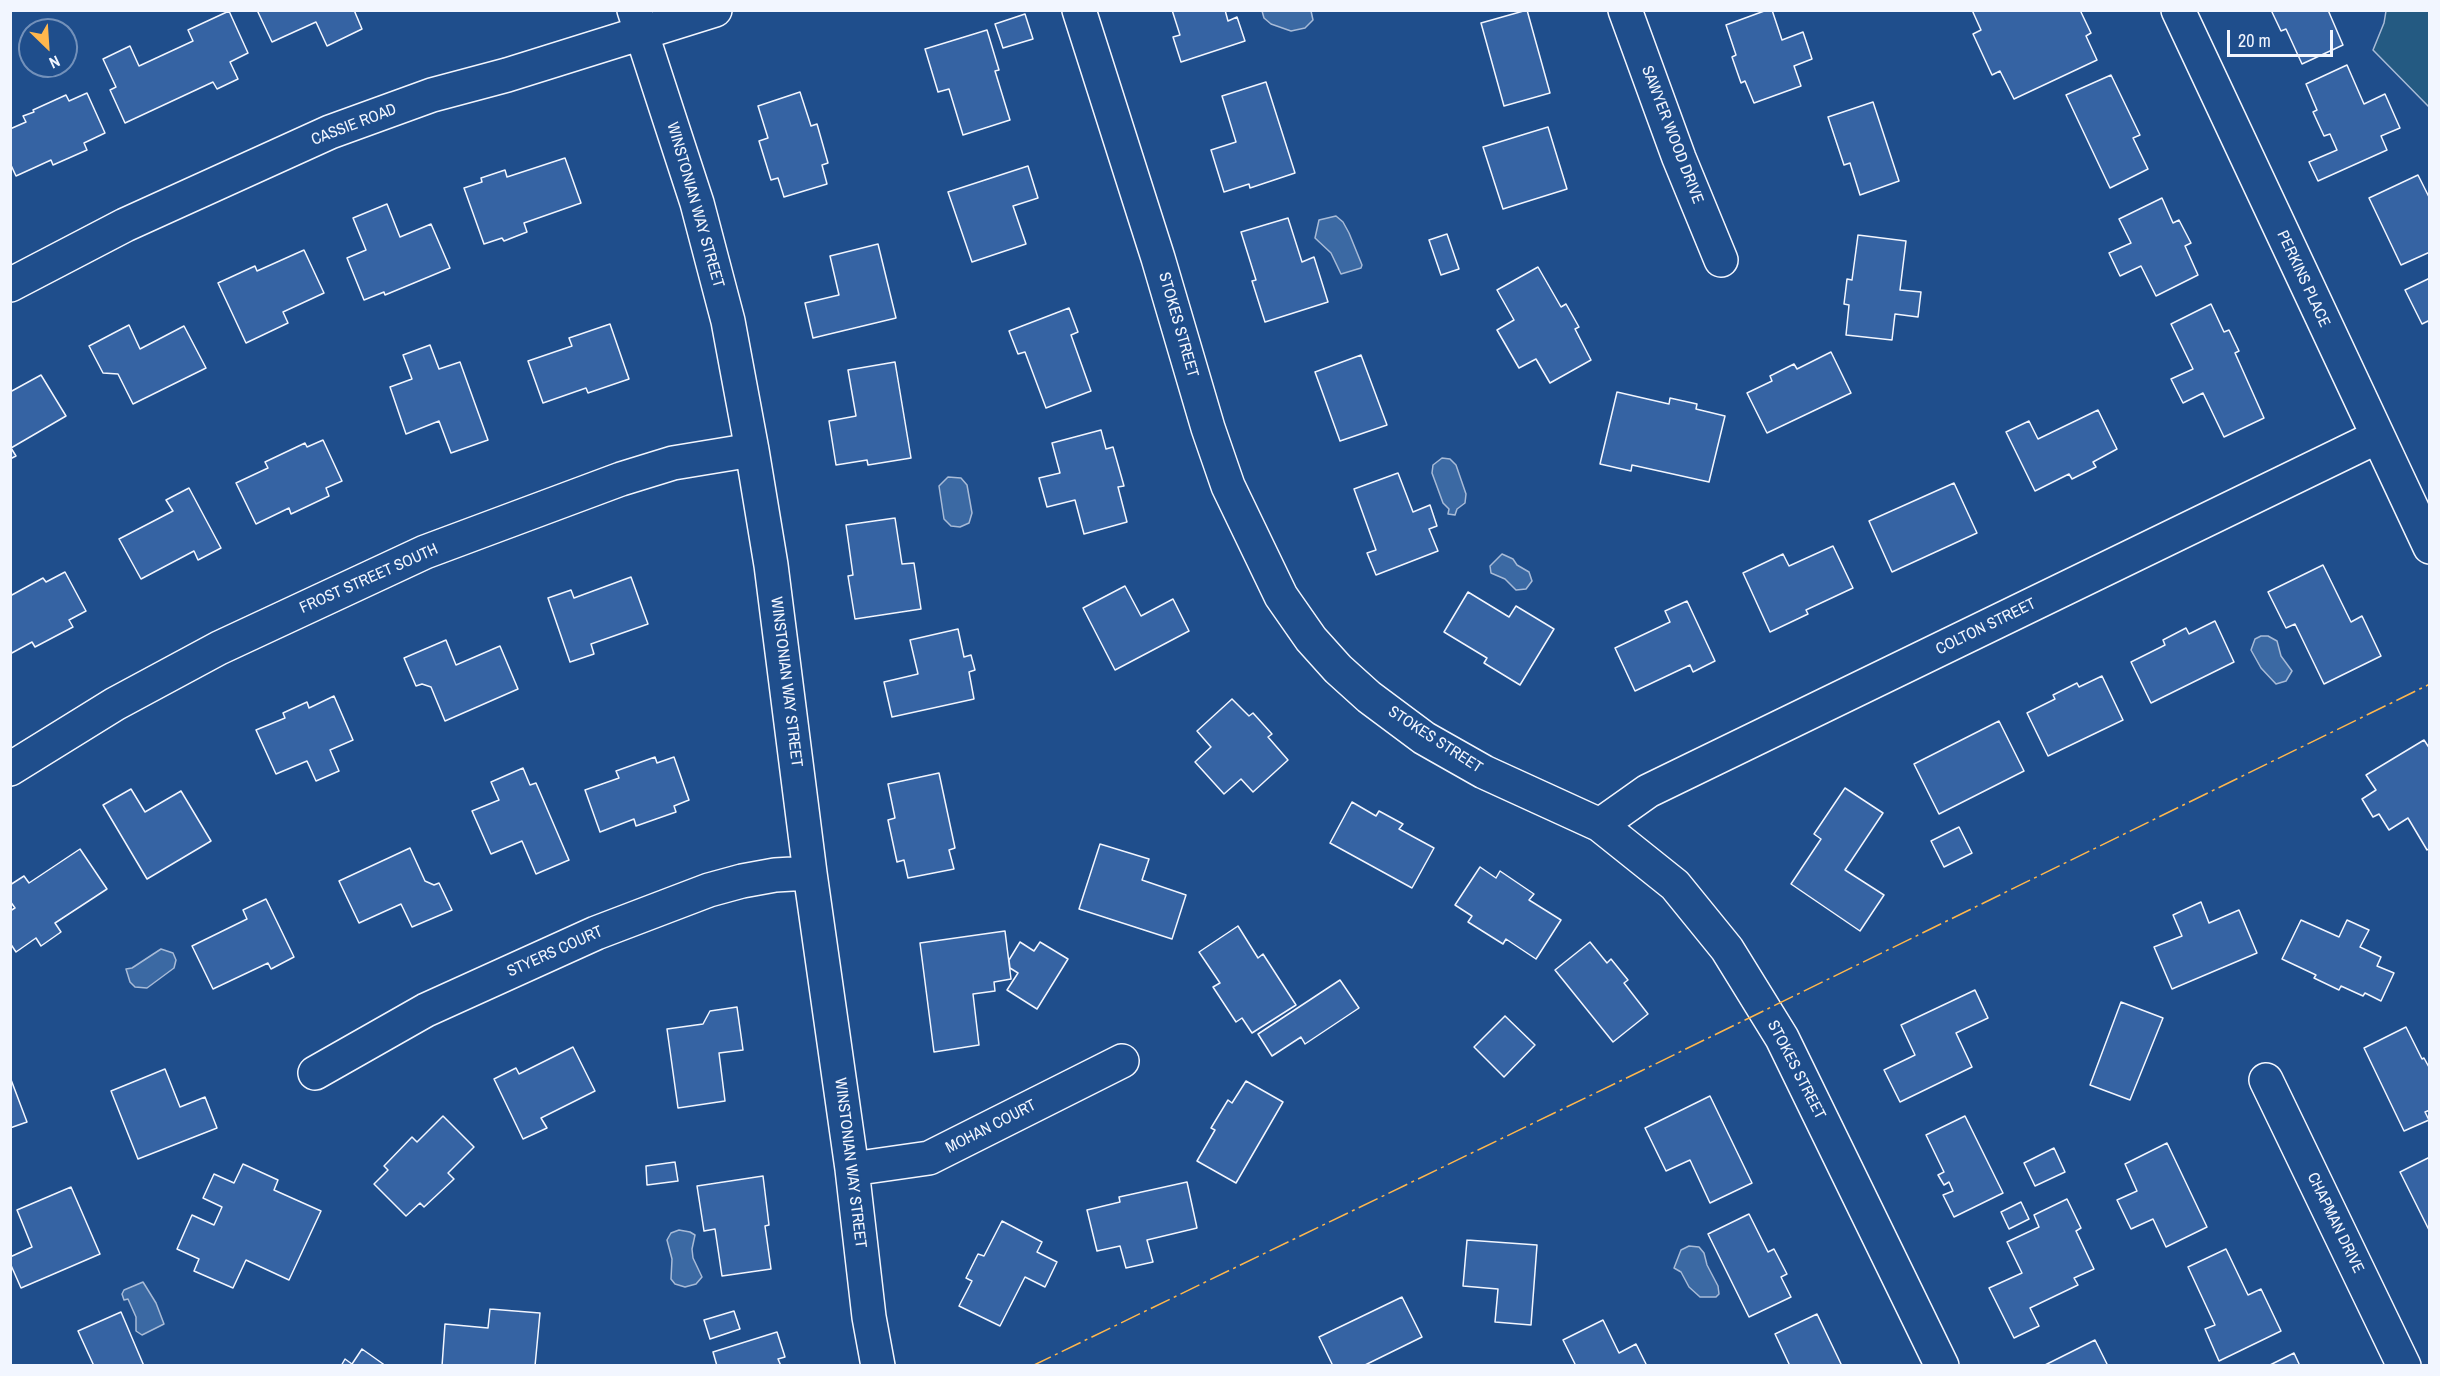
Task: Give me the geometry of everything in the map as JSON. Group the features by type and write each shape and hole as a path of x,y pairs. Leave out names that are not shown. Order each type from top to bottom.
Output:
{"street":[{"name":"CASSIE ROAD","path":"10,285 125,225 330,132 432,95 507,75 638,22 715,10"},
{"name":"STOKES STREET","path":"1079,10 1158,258 1208,428 1228,486 1281,596 1311,639 1338,669 1370,697 1424,738 1484,772 1600,825 1675,885 1727,949 1752,986 1782,1038 1942,1365"},
{"name":"SAWYER WOOD DRIVE","path":"1625,10 1679,158 1721,260"},
{"name":"PERKINS PLACE","path":"2178,10 2430,547"},
{"name":"WINSTONIAN WAY STREET","path":"638,22 697,203 728,321 752,450 771,565 810,873 852,1169 868,1317 878,1365"},
{"name":"COLTON STREET","path":"1600,825 1648,790 2377,436"},
{"name":"FROST STREET SOUTH","path":"10,769 115,704 219,648 425,552 621,479 673,463 752,450"},
{"name":"STYERS COURT","path":"315,1073 426,1010 596,933 709,890 742,880 810,873"},
{"name":"MOHAN COURT","path":"852,1169 929,1158 1122,1061"},
{"name":"CHAPMAN DRIVE","path":"2266,1080 2404,1365"}],"shaded area":[{"path":"1262,11 1311,11 1313,20 1305,28 1291,31 1271,24 1264,18"},
{"path":"2386,11 2429,11 2429,107 2373,50 2384,23"},
{"path":"1336,216 1343,222 1349,233 1362,265 1361,268 1341,274 1331,253 1315,238 1319,220"},
{"path":"1442,458 1450,459 1456,465 1466,494 1465,503 1457,509 1455,515 1448,514 1449,509 1443,503 1432,473 1433,465"},
{"path":"948,477 961,478 967,485 972,513 969,523 960,527 951,526 944,519 939,486"},
{"path":"1502,554 1513,559 1517,565 1529,572 1532,581 1526,589 1516,590 1505,579 1491,573 1490,566"},
{"path":"2268,636 2277,641 2281,656 2292,671 2286,681 2276,684 2261,668 2251,650 2255,639"},
{"path":"161,949 173,953 176,960 174,968 147,988 135,987 130,982 126,969 132,968"},
{"path":"679,1230 695,1235 693,1258 702,1277 696,1284 685,1287 675,1284 671,1279 672,1259 667,1240 671,1233"},
{"path":"1689,1246 1699,1247 1704,1253 1707,1265 1718,1286 1719,1294 1716,1297 1700,1297 1689,1287 1681,1272 1674,1268 1681,1250"},
{"path":"143,1282 156,1303 164,1324 142,1335 136,1331 136,1317 128,1299 124,1300 122,1294 124,1290"}],"building":[{"path":"257,10 354,10 362,29 327,46 316,22 272,42"},
{"path":"1172,10 1225,10 1228,21 1237,17 1245,41 1181,62 1173,37 1180,35"},
{"path":"1527,10 1550,93 1504,106 1481,23"},
{"path":"1772,10 1782,40 1803,32 1812,59 1794,66 1801,86 1754,103 1745,81 1741,83 1732,57 1736,55 1726,25"},
{"path":"1972,10 2080,10 2091,33 2086,36 2097,60 2014,99 2000,71 1992,75 1973,34 1981,30"},
{"path":"2271,10 2328,10 2343,45 2302,64 2286,29 2281,31"},
{"path":"229,11 248,53 230,62 238,79 217,89 213,82 125,123 110,90 116,87 103,59 130,46 139,66 193,41 188,30"},
{"path":"1025,14 1033,39 1003,48 995,24"},
{"path":"987,30 999,70 995,71 1010,120 963,135 949,89 938,92 925,49"},
{"path":"2347,65 2364,104 2385,94 2400,128 2381,136 2387,150 2318,181 2309,162 2337,150 2330,134 2324,136 2313,112 2317,110 2306,84"},
{"path":"2111,75 2140,135 2133,138 2148,169 2110,188 2066,95"},
{"path":"1266,82 1295,173 1250,188 1249,184 1224,192 1211,150 1236,142 1222,96"},
{"path":"800,92 811,126 817,124 828,163 822,165 827,184 784,197 778,178 771,180 759,141 768,138 758,106"},
{"path":"87,93 105,133 84,143 87,150 53,165 51,160 16,176 10,163 10,129 26,122 23,116 34,112 33,110 66,95 69,101"},
{"path":"1873,102 1899,181 1860,195 1850,163 1844,165 1828,117"},
{"path":"1548,127 1567,189 1503,209 1483,147"},
{"path":"565,158 581,203 524,223 527,232 504,241 502,238 484,244 464,188 482,182 481,178 505,170 507,177"},
{"path":"1028,166 1038,198 1013,206 1026,244 972,262 948,192"},
{"path":"2418,175 2430,199 2430,252 2401,265 2369,198"},
{"path":"2162,198 2173,223 2179,220 2191,243 2185,246 2198,275 2156,296 2141,266 2120,276 2109,253 2131,243 2119,219"},
{"path":"387,204 400,237 431,224 450,268 385,295 384,292 364,300 347,258 366,250 353,218"},
{"path":"1288,218 1302,262 1314,257 1328,302 1265,322 1252,281 1256,280 1241,232"},
{"path":"1447,234 1459,269 1441,275 1429,240"},
{"path":"1858,235 1906,241 1900,290 1921,292 1918,317 1895,314 1892,340 1846,335 1849,305 1844,304 1847,279 1852,280"},
{"path":"878,244 896,318 813,338 805,303 839,295 830,256"},
{"path":"304,250 324,293 283,312 288,323 246,343 218,283 255,266 257,271"},
{"path":"1538,267 1561,307 1566,304 1579,327 1575,329 1591,360 1550,383 1536,359 1519,368 1497,330 1514,320 1497,290"},
{"path":"2430,278 2430,324 2428,321 2422,324 2405,290"},
{"path":"2211,304 2224,332 2229,330 2239,351 2235,353 2264,418 2224,437 2203,393 2183,403 2171,379 2193,369 2171,324"},
{"path":"1069,308 1078,332 1071,335 1091,391 1046,408 1025,352 1018,354 1009,331"},
{"path":"610,324 629,379 588,393 586,388 543,403 528,361 572,346 569,338"},
{"path":"129,325 140,349 184,326 206,368 133,404 118,374 103,373 89,346"},
{"path":"430,345 439,369 460,362 488,440 451,453 439,421 406,434 390,387 412,379 403,355"},
{"path":"1831,352 1851,393 1767,433 1747,393 1772,381 1770,376 1794,364 1797,369"},
{"path":"1361,355 1387,425 1340,441 1315,372"},
{"path":"895,362 911,458 868,465 867,460 836,465 829,421 856,416 848,370"},
{"path":"41,375 66,416 11,448 16,456 10,459 10,392"},
{"path":"1617,392 1669,404 1670,398 1697,404 1696,409 1725,416 1709,482 1632,465 1631,471 1600,464"},
{"path":"2098,410 2117,449 2093,462 2096,467 2072,479 2069,474 2035,491 2006,432 2029,421 2038,439"},
{"path":"1101,430 1106,449 1113,447 1124,486 1118,487 1127,522 1084,534 1075,500 1047,507 1039,478 1060,473 1052,443"},
{"path":"323,440 342,481 326,488 329,496 291,514 289,508 256,524 236,483 268,468 265,462 305,443 307,447"},
{"path":"1398,473 1413,512 1430,505 1437,526 1429,529 1438,551 1376,575 1367,553 1376,550 1354,489"},
{"path":"1954,483 1977,533 1892,572 1869,521"},
{"path":"189,488 221,548 198,560 194,551 141,579 119,539 173,511 166,500"},
{"path":"895,518 902,564 914,563 921,609 855,619 848,576 853,575 846,525"},
{"path":"1833,546 1853,588 1806,610 1808,614 1770,632 1743,573 1783,554 1789,566"},
{"path":"2323,565 2351,622 2362,616 2381,656 2324,684 2295,624 2286,628 2268,592"},
{"path":"65,572 86,611 69,620 73,627 35,647 32,642 10,654 10,596 43,578 46,582"},
{"path":"631,577 648,624 591,644 594,654 570,662 548,598 571,590 574,598"},
{"path":"1125,586 1141,616 1173,599 1189,631 1115,670 1083,608"},
{"path":"1468,592 1509,617 1516,606 1554,629 1520,685 1484,663 1487,658 1444,632"},
{"path":"1687,601 1715,661 1693,672 1690,665 1635,691 1615,648 1670,622 1665,611"},
{"path":"2215,621 2234,662 2151,703 2131,662 2165,645 2163,640 2186,628 2189,634"},
{"path":"958,629 964,657 971,655 975,670 969,672 974,699 892,717 884,682 918,674 910,640"},
{"path":"446,640 456,665 500,646 518,689 445,721 431,687 422,684 416,686 404,658"},
{"path":"2102,676 2123,720 2048,756 2027,713 2055,699 2053,695 2077,683 2079,687"},
{"path":"334,696 353,740 330,750 339,771 316,781 307,761 276,774 256,730 285,718 283,713 307,702 309,708"},
{"path":"1232,699 1249,716 1253,713 1272,734 1268,737 1288,760 1253,792 1241,779 1224,794 1195,762 1211,747 1197,731"},
{"path":"1999,721 2024,771 1939,814 1914,764"},
{"path":"2424,740 2430,749 2430,848 2427,850 2408,818 2389,830 2379,814 2373,817 2362,799 2376,790 2366,775"},
{"path":"655,757 657,763 674,757 689,800 674,806 676,812 636,826 634,819 600,832 585,790 619,778 616,771"},
{"path":"523,768 530,785 536,783 569,860 536,874 522,841 491,854 472,811 499,800 491,782"},
{"path":"939,773 955,848 949,850 954,869 908,878 904,860 897,862 888,820 895,818 888,784"},
{"path":"1845,788 1883,813 1845,870 1884,895 1860,931 1791,884 1821,839 1814,834"},
{"path":"131,789 145,812 181,791 211,841 147,879 103,805"},
{"path":"1352,802 1376,816 1379,811 1403,824 1399,829 1434,848 1412,888 1330,843"},
{"path":"1959,827 1972,853 1944,867 1931,841"},
{"path":"1100,844 1149,859 1142,880 1186,895 1172,939 1079,909"},
{"path":"410,848 425,881 434,885 439,883 452,910 412,927 401,904 359,923 339,881"},
{"path":"80,849 107,889 55,923 61,932 41,946 36,938 16,952 10,943 10,911 15,908 10,901 10,885 24,876 29,883"},
{"path":"1480,867 1496,878 1500,871 1534,894 1529,900 1561,920 1536,959 1506,939 1503,944 1468,922 1472,916 1455,905"},
{"path":"266,899 294,957 271,969 268,963 213,989 192,946 247,919 243,910"},
{"path":"2201,902 2209,923 2239,910 2257,953 2172,989 2154,947 2182,936 2173,915"},
{"path":"2301,920 2339,937 2347,920 2369,930 2360,947 2381,957 2377,966 2394,973 2381,1001 2365,993 2363,996 2341,986 2339,990 2314,978 2316,975 2282,959"},
{"path":"1238,926 1258,958 1263,954 1296,1005 1252,1033 1242,1018 1236,1022 1213,987 1220,983 1199,952"},
{"path":"1005,931 1011,979 994,982 995,991 973,994 979,1045 934,1052 920,943"},
{"path":"1020,942 1034,951 1040,942 1068,959 1037,1009 1007,990 1018,973 1010,968 1009,960"},
{"path":"1590,942 1607,963 1611,959 1628,980 1624,983 1648,1014 1613,1042 1555,970"},
{"path":"1340,980 1359,1008 1305,1044 1301,1037 1272,1056 1258,1034"},
{"path":"1975,990 1988,1018 1956,1033 1972,1067 1900,1102 1884,1070 1915,1055 1901,1025"},
{"path":"2121,1002 2163,1018 2130,1100 2090,1085"},
{"path":"737,1007 743,1050 719,1053 725,1101 678,1108 667,1029 703,1024 710,1011"},
{"path":"1505,1016 1535,1045 1504,1077 1474,1047"},
{"path":"2406,1027 2422,1059 2424,1058 2430,1069 2430,1110 2425,1112 2429,1120 2404,1131 2364,1048"},
{"path":"573,1047 595,1091 541,1118 547,1128 523,1139 494,1079 516,1068 519,1074"},
{"path":"165,1069 180,1107 205,1097 217,1128 138,1159 111,1091"},
{"path":"10,1077 27,1122 10,1128"},
{"path":"1246,1081 1283,1102 1236,1183 1197,1161 1215,1130 1211,1128 1228,1100 1232,1103"},
{"path":"1710,1096 1752,1183 1710,1203 1690,1160 1666,1171 1645,1128"},
{"path":"443,1116 474,1147 448,1173 454,1179 424,1207 420,1203 406,1216 374,1184 388,1170 384,1166 412,1137 417,1142"},
{"path":"1965,1116 2003,1193 1954,1217 1943,1195 1953,1191 1949,1182 1944,1185 1938,1175 1944,1172 1926,1135"},
{"path":"2167,1143 2207,1227 2166,1247 2153,1219 2131,1229 2117,1200 2137,1191 2125,1164"},
{"path":"2054,1148 2065,1172 2035,1186 2024,1163"},
{"path":"2430,1157 2430,1232 2400,1172"},
{"path":"675,1162 678,1181 647,1185 646,1166"},
{"path":"243,1164 278,1180 274,1190 321,1211 289,1280 246,1260 233,1288 194,1271 199,1259 177,1249 192,1215 214,1225 222,1207 203,1198 214,1174 234,1183"},
{"path":"763,1176 769,1225 765,1226 771,1269 722,1276 715,1229 704,1231 697,1186"},
{"path":"1187,1182 1197,1228 1147,1240 1153,1262 1126,1268 1120,1246 1097,1251 1087,1210 1120,1202 1119,1197"},
{"path":"71,1187 100,1254 21,1288 10,1263 10,1257 32,1247 17,1210"},
{"path":"2067,1199 2081,1228 2076,1231 2094,1269 2074,1278 2078,1285 2030,1308 2039,1326 2014,1338 1989,1288 2022,1273 2007,1242 2039,1227 2034,1215"},
{"path":"2021,1202 2029,1219 2009,1229 2001,1212"},
{"path":"1749,1214 1768,1252 1774,1249 1787,1274 1781,1277 1791,1297 1749,1317 1708,1234"},
{"path":"1002,1221 1042,1242 1037,1252 1057,1262 1045,1287 1025,1277 1000,1326 959,1306 972,1281 966,1278 978,1254 984,1256"},
{"path":"1467,1240 1537,1245 1531,1325 1495,1322 1498,1289 1463,1286"},
{"path":"2226,1249 2248,1295 2261,1289 2281,1331 2219,1361 2205,1329 2215,1325 2188,1267"},
{"path":"1402,1297 1422,1337 1363,1366 1333,1366 1319,1337"},
{"path":"490,1309 540,1313 535,1366 442,1366 445,1324 488,1328"},
{"path":"734,1311 740,1329 710,1339 704,1320"},
{"path":"121,1312 144,1366 94,1366 78,1331"},
{"path":"1817,1314 1842,1366 1790,1366 1775,1334"},
{"path":"1603,1320 1619,1353 1636,1344 1647,1366 1576,1366 1563,1340"},
{"path":"777,1332 785,1357 778,1359 781,1366 717,1366 713,1352"},
{"path":"2095,1340 2108,1366 2043,1366"},
{"path":"362,1349 386,1366 341,1366 345,1359 352,1364"},
{"path":"2294,1353 2300,1366 2268,1366"}],"power":[{"path":"1032,1366 1641,1071 2430,684"}]}
